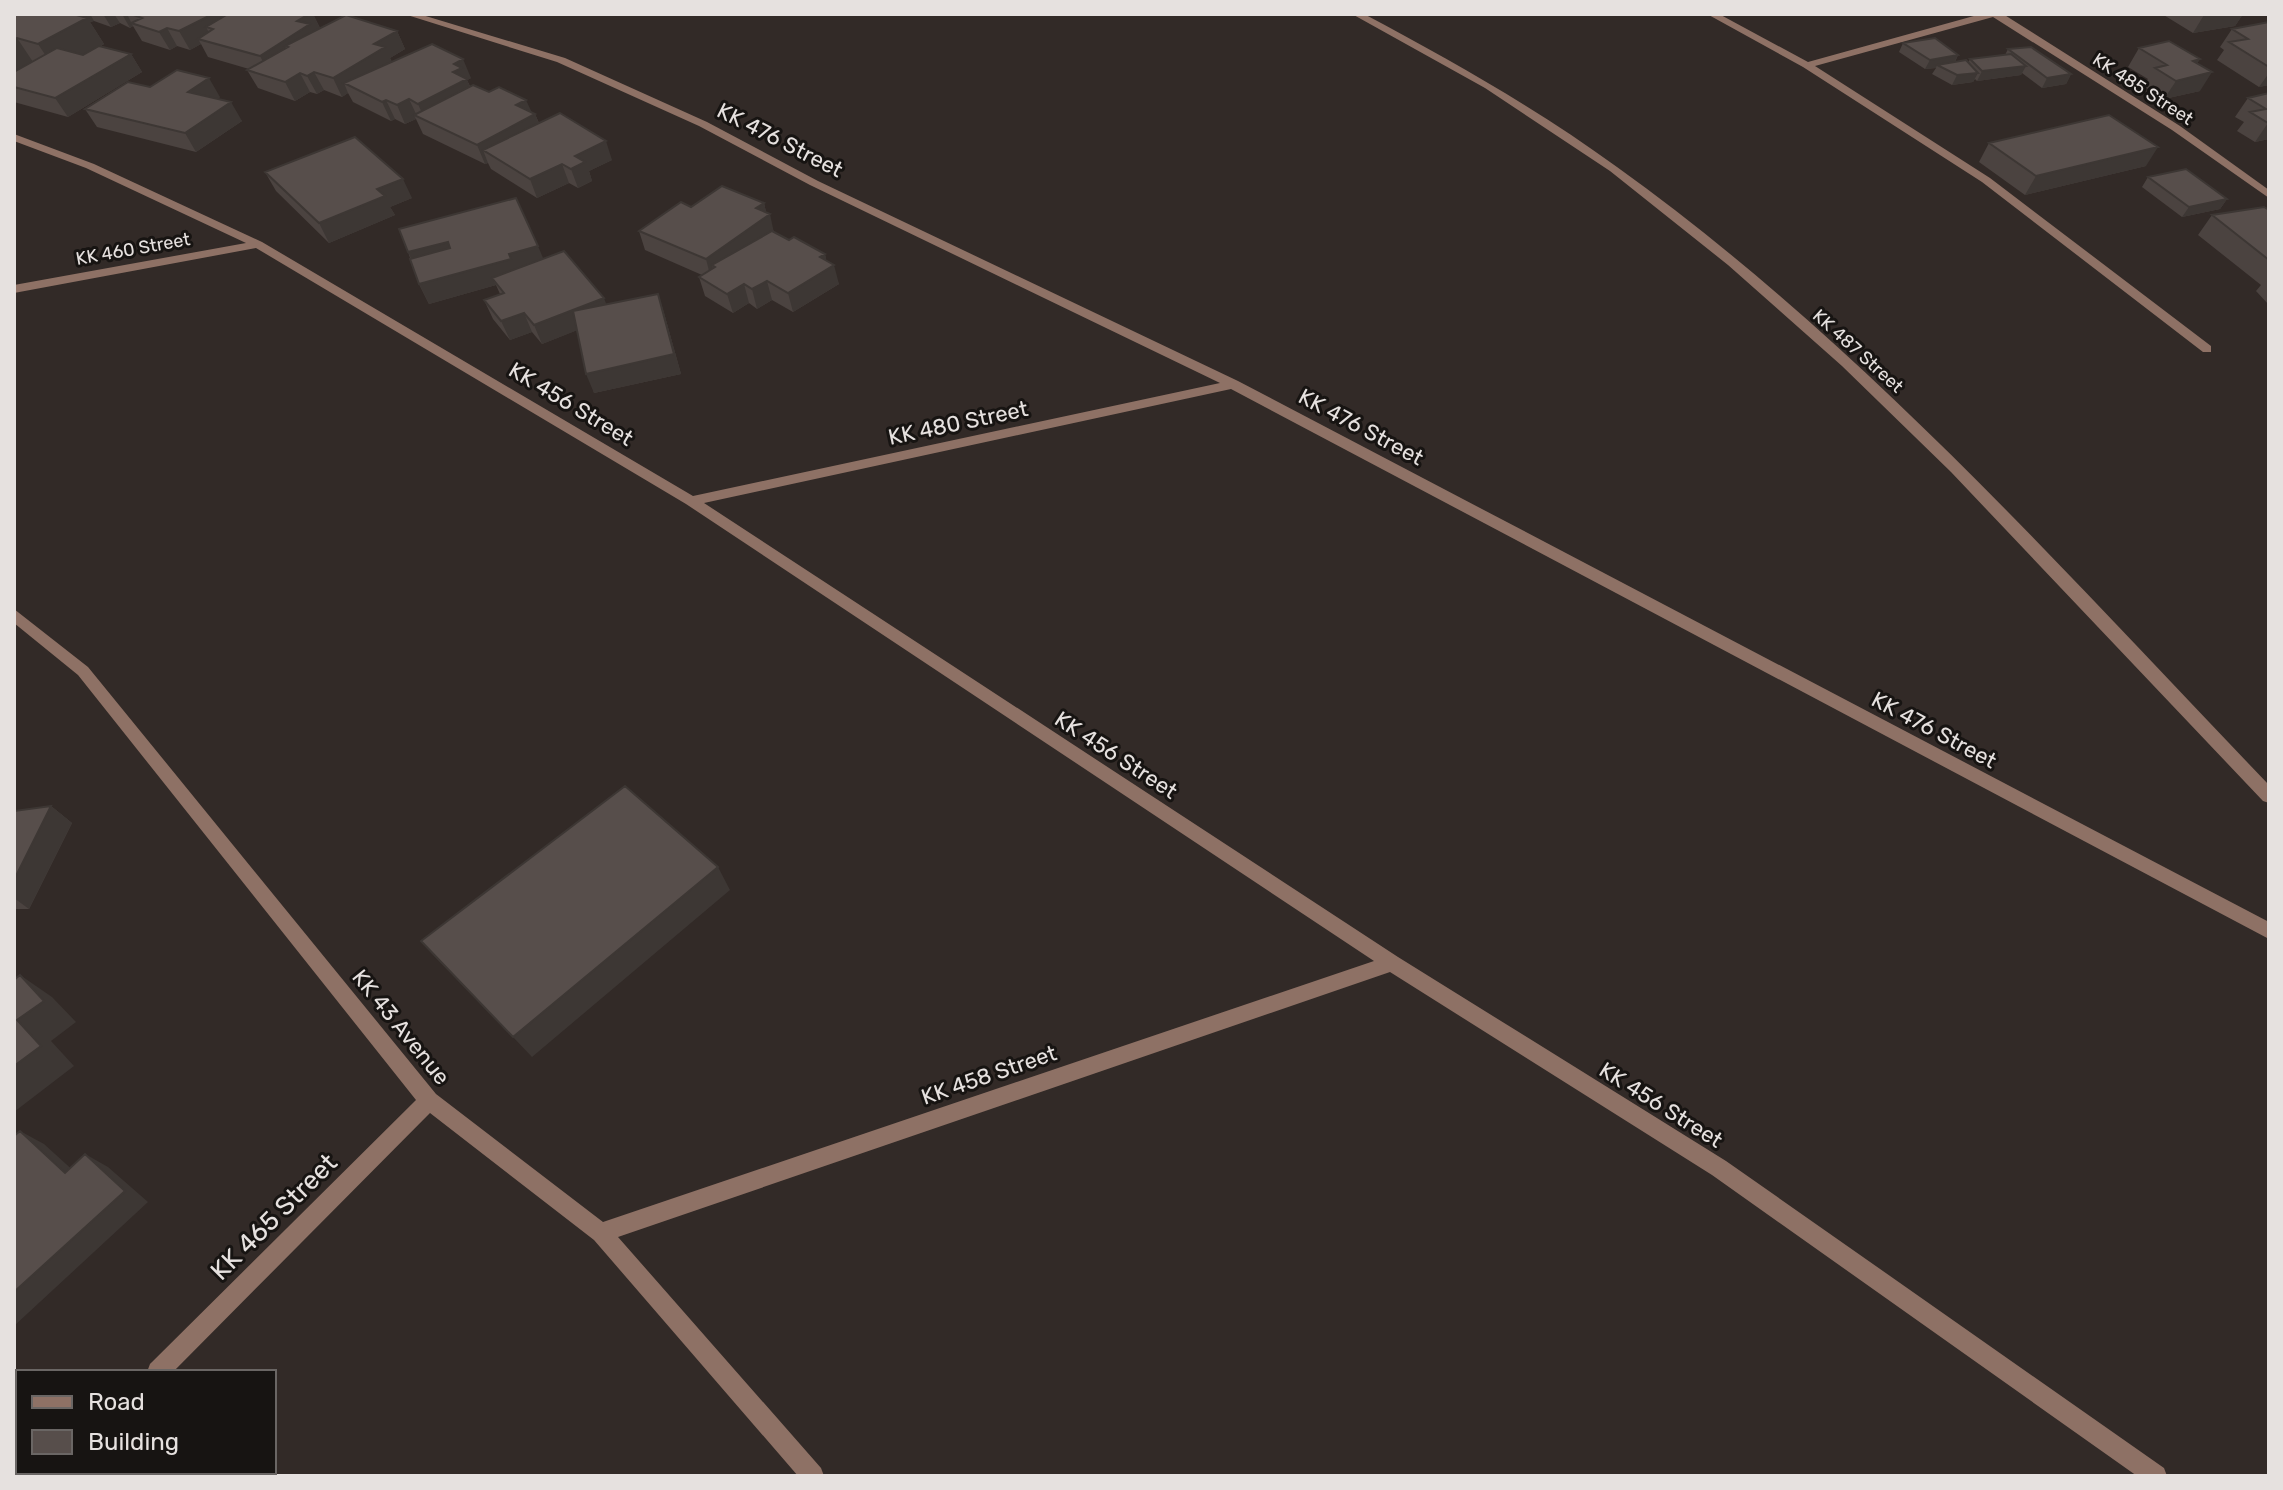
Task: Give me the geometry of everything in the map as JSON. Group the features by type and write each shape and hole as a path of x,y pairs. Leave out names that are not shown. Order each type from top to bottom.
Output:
{"street":[{"name":"KK 476 Street","path":"409,14 575,67 703,124 814,183 1233,384 2269,931"},
{"name":"KK 487 Street","path":"1357,14 1424,46 1522,107 1692,229 1890,402 2269,796"},
{"path":"1712,14 1807,65 1986,180 2207,349"},
{"path":"1807,65 1994,14"},
{"name":"KK 485 Street","path":"1994,14 2176,128 2269,195"},
{"name":"KK 456 Street","path":"14,137 90,166 258,244 691,501 1392,963 1719,1168 2156,1476"},
{"name":"KK 460 Street","path":"14,289 258,244"},
{"name":"KK 480 Street","path":"691,501 1233,384"},
{"name":"KK 43 Avenue","path":"14,615 83,671 429,1101 601,1233 813,1476"},
{"name":"KK 458 Street","path":"601,1233 1392,963"},
{"name":"KK 465 Street","path":"160,1370 429,1101"}],"building":[{"path":"14,14 73,14 87,18 38,44 17,38 14,40"},
{"path":"131,14 213,14 179,31 167,28 159,32 131,23 142,18"},
{"path":"228,14 309,14 297,21 310,24 260,56 198,39 213,29 206,27"},
{"path":"346,15 397,31 374,44 385,47 333,78 314,72 307,76 300,73 285,82 247,70 288,47 285,46"},
{"path":"2269,22 2269,67 2229,42 2248,39 2232,29"},
{"path":"1935,38 1958,55 1930,60 1903,43"},
{"path":"2169,41 2200,59 2193,61 2212,72 2176,81 2155,68 2167,65 2139,48"},
{"path":"432,44 463,59 454,64 462,68 453,72 467,79 418,104 409,99 397,105 386,100 382,102 344,83"},
{"path":"99,46 131,54 55,98 14,87 14,72 57,48 83,55"},
{"path":"2031,47 2071,74 2047,78 2008,49"},
{"path":"2011,54 2026,66 1982,71 1970,59"},
{"path":"1966,60 1978,73 1957,75 1937,65"},
{"path":"177,70 209,78 188,92 231,102 185,133 85,109 128,82 150,87"},
{"path":"473,85 489,92 499,87 526,100 516,105 535,114 477,145 414,115"},
{"path":"2269,93 2268,123 2250,112 2266,109 2248,98"},
{"path":"560,113 606,141 575,156 585,162 571,169 562,164 530,179 483,150"},
{"path":"2109,115 2158,147 2036,176 1989,143"},
{"path":"355,137 403,179 377,189 385,196 319,223 265,172"},
{"path":"2186,169 2227,199 2189,207 2148,177"},
{"path":"722,186 764,203 756,208 770,214 706,259 639,231 681,202 691,207"},
{"path":"516,198 538,246 509,254 511,259 419,284 410,259 450,248 448,242 408,252 399,229"},
{"path":"2264,207 2269,210 2269,260 2212,215"},
{"path":"772,231 789,240 794,237 825,254 820,257 834,265 788,293 767,281 752,289 744,284 727,294 699,277 715,267 712,265"},
{"path":"564,251 604,298 534,325 524,313 501,321 484,300 504,293 492,278"},
{"path":"658,294 674,354 586,374 573,311"},
{"path":"625,786 718,867 513,1037 421,941"},
{"path":"51,806 14,880 14,811"},
{"path":"20,975 44,1001 17,1020 41,1046 14,1066 14,980"},
{"path":"20,1131 65,1173 85,1154 125,1191 14,1292 14,1136"}]}
